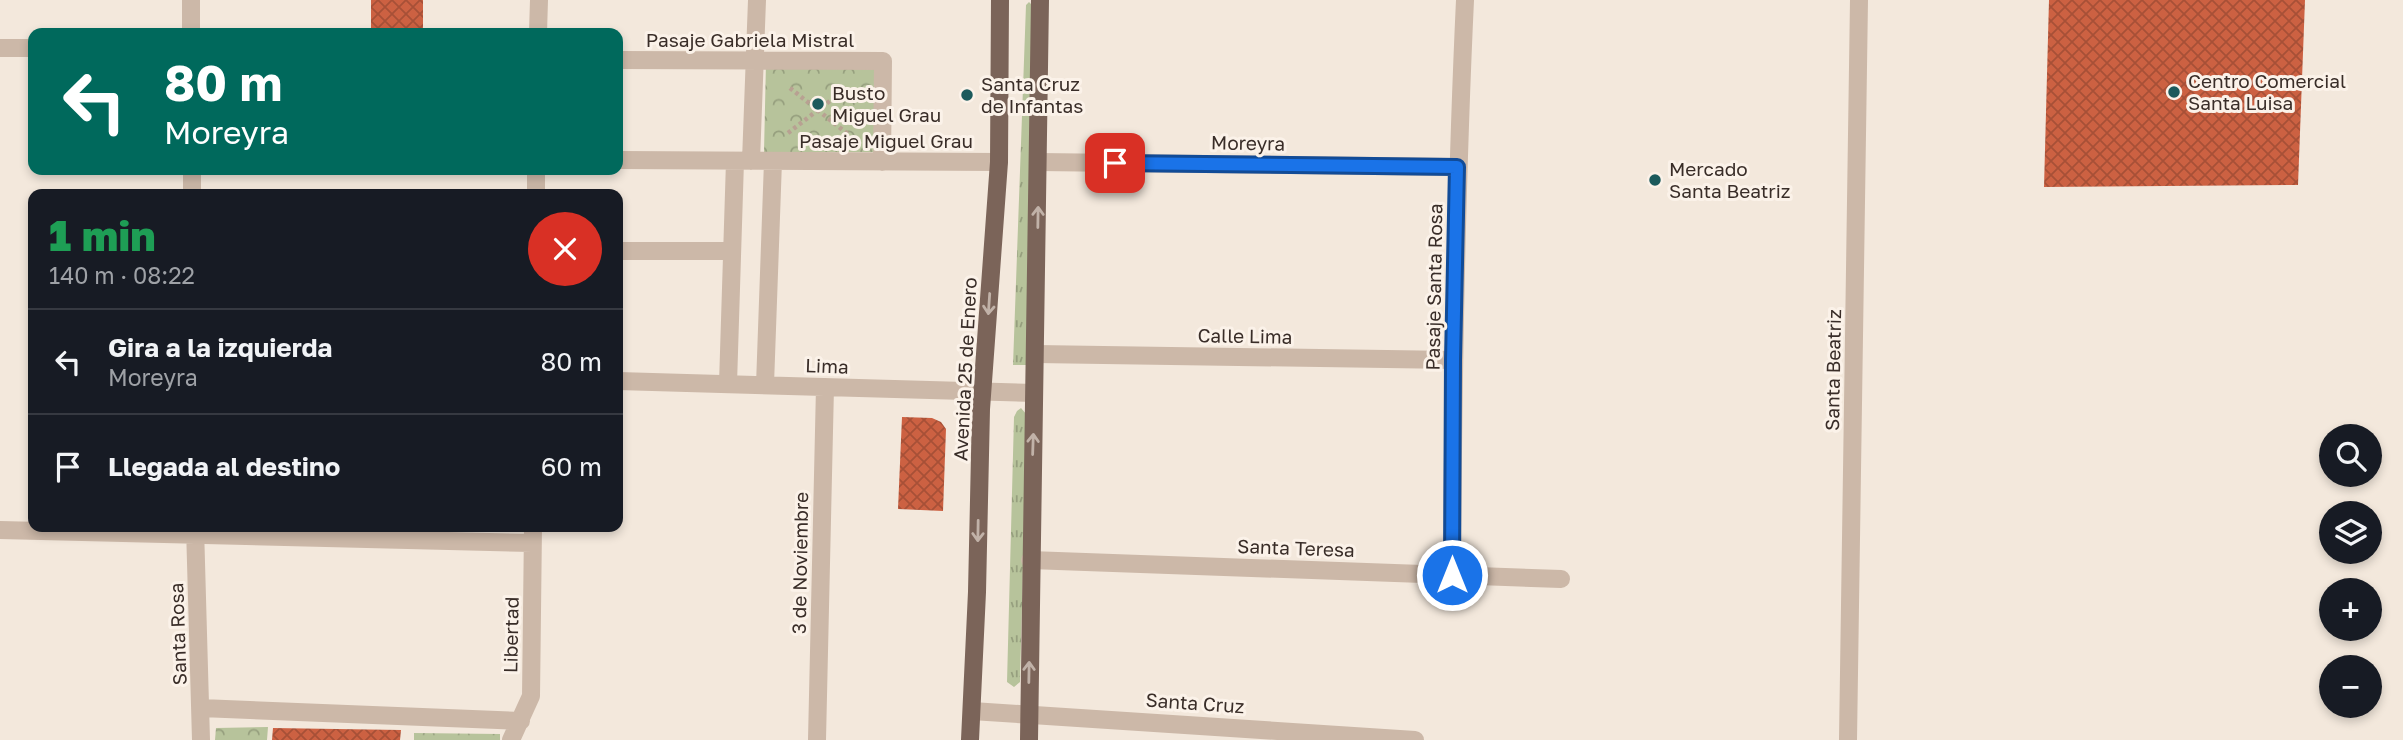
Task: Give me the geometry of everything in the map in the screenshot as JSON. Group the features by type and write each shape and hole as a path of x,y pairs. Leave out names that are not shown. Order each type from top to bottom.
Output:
{"main road":[{"name":"Avenida 25 de Enero","path":"970,740 983,391 999,162 1000,0"},
{"path":"1029,740 1040,0"}],"street":[{"path":"191,0 191,28"},
{"path":"538,28 539,0"},
{"path":"728,384 732,251 755,61 757,0"},
{"name":"Pasaje Santa Rosa","path":"1452,575 1457,167 1465,0"},
{"name":"Santa Beatriz","path":"1848,740 1859,0"},
{"path":"0,48 28,48"},
{"name":"Pasaje Gabriela Mistral","path":"623,60 883,61"},
{"path":"882,162 883,61"},
{"name":"Pasaje Miguel Grau","path":"623,160 999,162"},
{"name":"Pasaje Miguel Grau","path":"765,385 773,161"},
{"name":"Moreyra","path":"1038,162 1457,167"},
{"path":"623,251 732,251"},
{"name":"Calle Lima","path":"1036,354 1453,360"},
{"name":"Lima","path":"623,381 1034,393"},
{"name":"3 de Noviembre","path":"817,740 825,387"},
{"path":"0,530 28,530"},
{"name":"Santa Rosa","path":"195,532 201,740"},
{"path":"330,532 533,535"},
{"name":"Libertad","path":"511,740 531,696 533,535"},
{"name":"Santa Teresa","path":"1030,560 1561,579"},
{"path":"201,708 521,720"},
{"name":"Santa Cruz","path":"972,711 1415,740"}],"path":[{"path":"755,61 882,162"},
{"path":"787,134 883,61"}],"green space":[{"path":"1029,2 1032,5 1028,365 1013,365 1026,5"},
{"path":"883,61 882,152 764,152 766,62"},
{"path":"1021,408 1027,415 1020,682 1014,687 1007,682 1014,417"},
{"path":"268,727 267,740 215,740 216,728"},
{"path":"414,733 500,734 500,740 414,740"}],"building":[{"path":"371,0 423,0 423,28 371,28"},
{"name":"Centro Comercial Santa Luisa","path":"2049,0 2305,0 2298,185 2044,187"},
{"path":"902,417 932,418 941,422 946,429 943,511 898,509"},
{"path":"273,728 401,730 400,740 272,740"}],"place":[{"name":"Centro Comercial Santa Luisa","path":"2174,92"},
{"name":"Santa Cruz de Infantas","path":"967,95"},
{"name":"Busto Miguel Grau","path":"818,104"},
{"name":"Mercado Santa Beatriz","path":"1655,180"}],"route":[{"path":"1115,163 1457,167 1452,575"}]}
